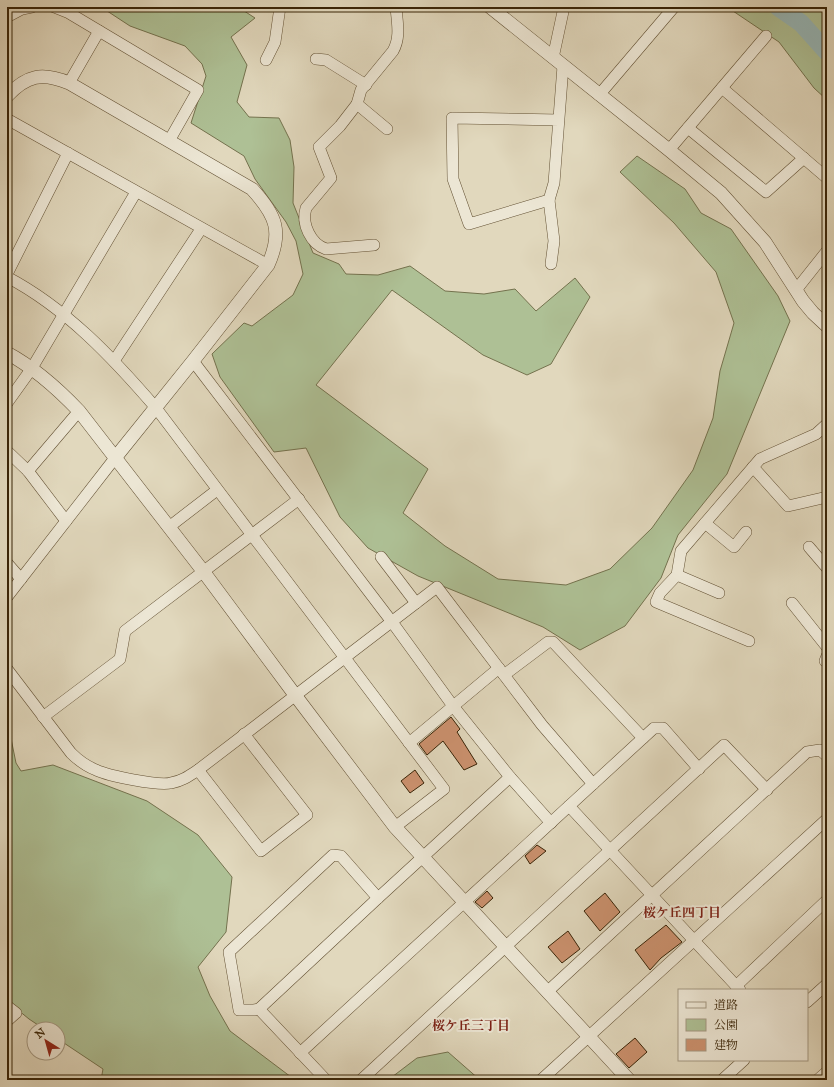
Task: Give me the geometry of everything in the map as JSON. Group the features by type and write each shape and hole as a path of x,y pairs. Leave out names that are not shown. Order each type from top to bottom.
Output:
{"street":[{"path":"7,17 22,9 32,7"},
{"path":"54,7 69,13 198,90 169,141"},
{"path":"266,60 275,42 280,7"},
{"path":"374,245 326,249 319,246 308,233 305,212 306,208 330,178 319,147 340,126 357,104 361,90 397,44 396,7"},
{"path":"490,7 669,150 720,193 765,242 802,301 827,326"},
{"path":"551,264 554,241 549,200 554,183 559,120 558,62 564,7"},
{"path":"599,95 674,7"},
{"path":"69,83 99,31"},
{"path":"669,150 766,36"},
{"path":"316,59 326,60 366,85"},
{"path":"7,96 16,86 27,80 41,77 54,77 69,83 252,188 262,199 269,211 274,223 276,236 275,249 268,265 7,597"},
{"path":"722,88 827,178"},
{"path":"357,104 387,129"},
{"path":"549,200 469,224 454,179 452,118 559,120"},
{"path":"7,119 201,229 268,265"},
{"path":"688,128 766,192 804,158"},
{"path":"68,153 8,278 65,315 114,361 156,408 444,789 395,827"},
{"path":"7,403 32,368 65,315 136,192"},
{"path":"114,361 201,229"},
{"path":"796,290 827,251"},
{"path":"7,353 32,368 58,389 79,411 203,571 295,696 395,827 629,1080"},
{"path":"193,361 299,499 454,706 510,777 551,823"},
{"path":"28,471 79,411"},
{"path":"749,641 656,602 660,593 677,575 681,551 760,459 816,434 827,424"},
{"path":"7,451 28,471 66,522"},
{"path":"753,467 788,506 827,497"},
{"path":"169,527 217,490"},
{"path":"43,717 120,659 125,631 299,499"},
{"path":"705,523 734,547 746,532"},
{"path":"809,547 827,568"},
{"path":"381,557 416,603"},
{"path":"7,563 21,579"},
{"path":"677,575 720,593"},
{"path":"7,669 71,753 82,762 96,770 156,784 170,784 184,780 198,770 437,587 542,725 593,784"},
{"path":"792,603 827,647"},
{"path":"409,743 454,706 501,671 548,642 553,642 643,738"},
{"path":"300,1053 654,728 663,728 699,769"},
{"path":"198,770 261,851 307,815 244,734"},
{"path":"361,1080 724,745 767,790"},
{"path":"547,992 653,896 807,752 820,750 827,756"},
{"path":"378,898 341,856 333,855 229,952 239,1010 259,1009 510,777"},
{"path":"569,806 738,988 827,900"},
{"path":"541,1080 827,819"},
{"path":"808,1001 826,986"},
{"path":"7,1006 16,1013 7,1021"},
{"path":"259,1009 326,1080"},
{"path":"722,1080 743,1061"},
{"path":"819,1080 827,1073"}],"green space":[{"path":"101,7 238,7 255,18 231,37 247,65 237,102 249,117 279,118 290,140 294,167 293,203 313,253 339,264 346,274 378,275 410,266 445,291 484,294 515,289 536,311 575,278 590,297 551,364 527,375 483,355 392,290 316,385 428,469 403,513 445,546 498,579 566,585 610,569 652,528 693,470 713,418 720,371 734,323 716,272 674,223 620,172 637,156 685,189 701,213 731,229 778,296 790,321 727,474 678,535 661,578 625,626 580,650 543,627 418,576 368,548 340,517 306,448 274,452 220,377 212,354 244,323 252,326 293,295 303,274 296,241 286,222 255,179 244,156 191,123 206,76 202,64 185,46 130,26"},
{"path":"727,7 827,7 827,100 814,88 779,42"},
{"path":"7,719 16,763 21,771 53,765 147,801 198,835 232,877 226,932 198,967 210,996 230,1031 295,1080 101,1080 103,1069 66,1044 66,1021 32,1021 7,1001"},
{"path":"448,1052 480,1080 388,1080 417,1058"}],"building":[{"path":"451,717 460,729 457,732 477,764 464,770 443,741 427,755 419,744"},
{"path":"415,770 424,783 410,793 401,781"},
{"path":"537,845 546,851 530,864 525,856"},
{"path":"487,891 493,898 482,908 475,902"},
{"path":"605,893 620,912 600,931 584,911"},
{"path":"666,925 682,942 661,958 650,970 635,950"},
{"path":"568,931 580,949 562,963 548,947"},
{"path":"635,1038 647,1052 629,1068 616,1054"}],"waterway":[{"path":"778,7 801,23 827,52"}],"district":[{"name":"桜ケ丘四丁目","path":"682,913"},
{"name":"桜ケ丘三丁目","path":"471,1026"}]}
